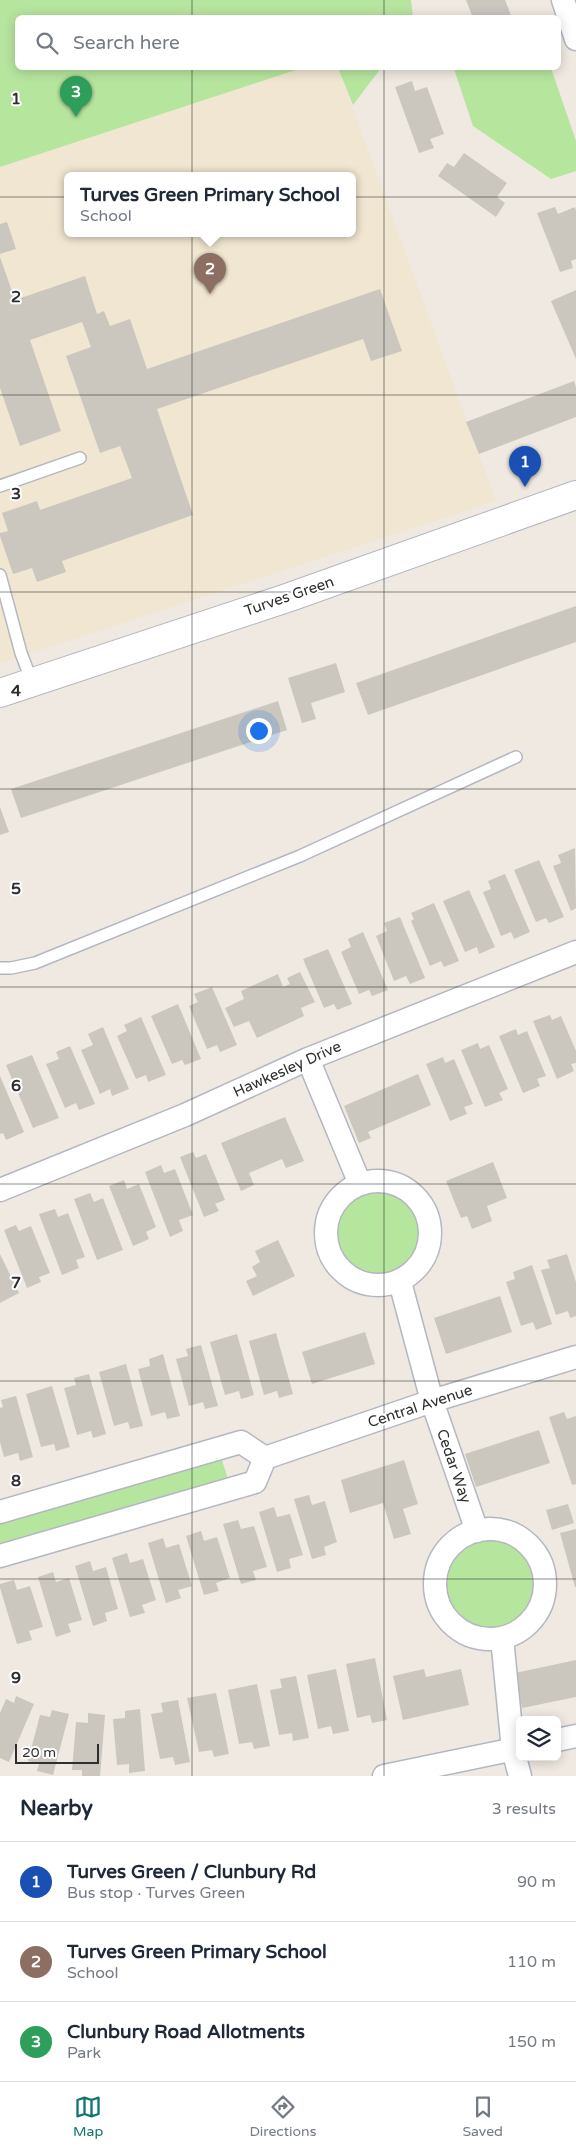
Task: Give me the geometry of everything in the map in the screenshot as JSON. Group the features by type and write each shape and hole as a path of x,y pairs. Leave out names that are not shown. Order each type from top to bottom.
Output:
{"street":[{"path":"563,0 576,39"},
{"name":"Turves Green","path":"0,693 287,598 576,495"},
{"name":"Hawkesley Drive","path":"0,1190 185,1115 308,1058 576,952"},
{"path":"308,1058 360,1184"},
{"path":"378,1180 396,1184 411,1192 423,1205 430,1222 431,1240 426,1257 415,1272 400,1282 384,1286 367,1285 351,1279 339,1268 330,1253 326,1237 327,1220 334,1205 345,1192 360,1184 378,1180"},
{"name":"Cedar Way","path":"400,1282 432,1401 477,1530"},
{"name":"Central Avenue","path":"264,1458 432,1401 576,1357"},
{"path":"0,1512 241,1442 264,1458 255,1482 0,1556"},
{"path":"494,1529 511,1533 526,1543 537,1556 544,1572 545,1590 541,1606 531,1621 518,1632 502,1638 483,1639 464,1633 449,1621 439,1606 435,1587 437,1568 446,1551 460,1538 477,1530 494,1529"},
{"path":"502,1638 516,1742"},
{"path":"561,1739 576,1736"},
{"path":"384,1776 516,1749"},
{"path":"518,1761 520,1776"}],"lane":[{"path":"0,486 80,458"},
{"path":"0,575 20,653 32,682"},
{"path":"0,968 11,968 35,963 275,867 516,757"}],"shaded area":[{"path":"296,70 339,70 496,501 0,663 0,167"}],"green space":[{"path":"0,0 411,0 413,15 15,15 15,70 296,70 0,167"},
{"path":"339,70 379,70 353,105"},
{"path":"454,70 552,70 576,141 576,171 551,179 473,126"},
{"path":"379,1189 396,1192 411,1202 421,1217 424,1234 421,1251 411,1266 396,1276 379,1279 362,1276 347,1266 337,1251 334,1234 337,1217 347,1202 362,1192"},
{"path":"220,1454 230,1485 0,1545 0,1522"},
{"path":"489,1535 499,1536 516,1543 530,1557 537,1574 537,1594 530,1611 516,1625 499,1632 489,1633 479,1632 462,1625 448,1611 441,1594 440,1584 441,1574 448,1557 462,1543 479,1536"}],"building":[{"path":"466,0 505,0 511,15 472,15"},
{"path":"412,81 415,91 427,87 444,134 430,139 434,148 419,153 395,87"},
{"path":"464,153 507,183 497,197 505,203 496,217 438,176 447,163 454,167"},
{"path":"555,207 558,214 575,207 576,211 576,259 571,261 573,268 560,272 537,213"},
{"path":"7,222 16,249 0,254 0,224"},
{"path":"0,257 15,300 85,276 97,314 104,311 110,326 130,319 147,369 380,289 402,351 371,361 363,339 157,409 193,515 62,561 66,572 37,582 32,568 13,574 0,536 0,533 8,531 2,513 37,501 40,510 132,478 120,446 100,453 66,356 91,347 82,322 30,340 61,431 20,446 0,388"},
{"path":"576,290 576,359 551,301"},
{"path":"574,381 576,387 576,417 479,454 466,422"},
{"path":"576,606 576,642 368,715 356,683"},
{"path":"336,663 345,692 311,703 316,719 302,723 288,678"},
{"path":"278,701 287,730 21,818 11,789"},
{"path":"0,807 9,832 0,835"},
{"path":"575,848 576,908 571,911 553,866 561,863 558,855"},
{"path":"539,860 564,917 549,923 546,918 536,922 514,870"},
{"path":"505,874 530,932 514,939 511,932 501,936 483,892 491,889 488,881"},
{"path":"469,890 495,947 479,954 477,947 465,952 443,901"},
{"path":"434,903 459,961 444,967 441,961 430,966 411,921 414,919 411,913"},
{"path":"400,917 425,978 410,984 406,976 394,981 376,936 387,931 384,923"},
{"path":"363,932 388,990 372,996 369,990 359,994 341,952 351,947 348,939"},
{"path":"328,949 352,1004 337,1010 334,1004 324,1008 303,959"},
{"path":"300,972 315,1002 301,1008 304,1016 257,1038 249,1021 234,1027 225,1008 244,999 241,991 278,974 283,987 290,984 287,978"},
{"path":"212,987 237,1045 220,1052 217,1045 207,1049 189,1006 198,1002 194,994"},
{"path":"178,1004 201,1059 185,1065 182,1060 172,1064 151,1016"},
{"path":"550,1015 552,1020 561,1016 576,1051 576,1063 571,1064 574,1071 557,1079 533,1021"},
{"path":"141,1017 166,1075 148,1082 146,1075 136,1079 117,1036 127,1031 124,1025"},
{"path":"103,1027 129,1089 112,1096 110,1089 100,1094 81,1050 93,1045 88,1034"},
{"path":"516,1029 518,1035 527,1031 546,1076 537,1079 540,1086 523,1093 499,1036"},
{"path":"478,1043 480,1049 489,1045 508,1089 499,1093 503,1100 485,1107 461,1050"},
{"path":"70,1046 95,1104 79,1110 76,1103 65,1108 46,1064 59,1059 56,1052"},
{"path":"32,1055 59,1118 33,1128 6,1065"},
{"path":"443,1057 445,1063 454,1059 473,1104 464,1107 467,1114 450,1121 426,1064"},
{"path":"418,1074 431,1105 368,1132 371,1138 359,1143 344,1106"},
{"path":"0,1076 24,1132 6,1140 3,1133 0,1134"},
{"path":"285,1117 304,1161 286,1168 282,1159 249,1173 254,1185 241,1191 221,1143"},
{"path":"193,1152 196,1158 206,1154 225,1200 215,1204 219,1211 204,1217 180,1157"},
{"path":"493,1162 507,1198 487,1206 492,1221 472,1229 467,1216 461,1218 446,1181"},
{"path":"161,1165 164,1173 175,1169 193,1215 179,1220 183,1231 170,1237 145,1172"},
{"path":"124,1180 127,1189 139,1184 156,1227 146,1232 149,1239 133,1246 109,1186"},
{"path":"90,1193 94,1202 103,1198 123,1250 97,1260 74,1199"},
{"path":"55,1209 58,1217 68,1213 85,1257 76,1260 79,1268 62,1275 39,1214"},
{"path":"16,1225 19,1231 31,1226 50,1273 39,1277 41,1282 27,1288 4,1230"},
{"path":"278,1240 295,1276 253,1296 246,1281 257,1276 252,1267 260,1262 255,1251"},
{"path":"0,1254 19,1293 0,1303"},
{"path":"567,1254 576,1282 576,1316 570,1318 568,1311 556,1315 541,1270 550,1268 547,1260"},
{"path":"532,1265 552,1324 536,1330 533,1322 521,1326 506,1282 515,1279 513,1272"},
{"path":"500,1296 512,1332 446,1354 434,1318"},
{"path":"365,1332 375,1364 312,1384 302,1352"},
{"path":"276,1333 293,1394 279,1398 277,1391 264,1395 249,1341"},
{"path":"237,1334 254,1395 241,1399 239,1391 225,1395 210,1342"},
{"path":"201,1345 218,1406 205,1409 203,1402 189,1406 176,1359 188,1356 186,1349"},
{"path":"163,1354 180,1416 167,1419 165,1412 151,1416 138,1369 150,1366 149,1359"},
{"path":"126,1364 143,1426 130,1429 128,1422 114,1426 99,1372"},
{"path":"89,1374 106,1434 93,1438 91,1431 77,1435 64,1388 76,1385 74,1378"},
{"path":"52,1386 70,1447 56,1451 54,1444 41,1447 26,1394"},
{"path":"16,1396 33,1457 20,1461 18,1453 4,1457 0,1442 0,1408 3,1407 1,1400"},
{"path":"564,1412 567,1419 576,1416 576,1484 572,1485 549,1417"},
{"path":"539,1430 550,1463 476,1487 465,1454"},
{"path":"404,1460 418,1504 403,1509 411,1534 394,1539 383,1503 350,1513 341,1480"},
{"path":"309,1495 312,1505 325,1501 337,1542 324,1547 326,1555 312,1559 294,1499"},
{"path":"568,1504 574,1523 552,1530 546,1510"},
{"path":"274,1507 277,1517 290,1514 303,1555 289,1559 291,1568 277,1572 259,1512"},
{"path":"238,1520 241,1529 254,1526 267,1567 253,1571 256,1580 241,1584 223,1524"},
{"path":"576,1529 576,1587 575,1587 560,1533"},
{"path":"201,1531 204,1541 217,1537 230,1578 216,1583 219,1591 204,1595 186,1536"},
{"path":"163,1538 166,1548 179,1544 192,1586 178,1590 181,1598 166,1603 148,1543"},
{"path":"127,1553 130,1563 143,1559 156,1600 142,1605 145,1613 130,1617 112,1558"},
{"path":"90,1561 93,1571 106,1567 118,1609 105,1613 107,1621 93,1626 75,1566"},
{"path":"53,1572 56,1582 69,1578 82,1620 68,1624 71,1632 56,1637 38,1577"},
{"path":"14,1580 17,1590 30,1586 43,1627 29,1631 32,1640 17,1644 0,1588 0,1584"},
{"path":"375,1658 387,1720 372,1723 370,1715 357,1718 346,1664"},
{"path":"576,1660 576,1697 522,1708 515,1673"},
{"path":"336,1669 349,1731 333,1734 331,1726 318,1729 307,1675"},
{"path":"424,1669 426,1677 461,1669 469,1705 403,1720 393,1676"},
{"path":"296,1676 309,1738 293,1741 292,1733 279,1735 270,1690 282,1688 280,1679"},
{"path":"257,1684 270,1746 254,1749 252,1742 239,1744 228,1690"},
{"path":"216,1693 229,1754 214,1757 212,1750 199,1752 187,1698"},
{"path":"16,1696 34,1704 9,1762 0,1758 0,1713 6,1699 14,1703"},
{"path":"178,1700 190,1762 175,1765 173,1757 160,1759 151,1714 163,1712 161,1703"},
{"path":"140,1709 145,1771 129,1773 129,1764 117,1765 113,1719 125,1718 125,1711"},
{"path":"52,1710 69,1714 53,1775 37,1771 39,1764 28,1761 40,1715 50,1717"},
{"path":"88,1713 105,1715 100,1776 82,1776 82,1770 72,1770 76,1722 88,1723"}],"place":[{"name":"Clunbury Road Allotments","path":"76,117"},
{"name":"Turves Green Primary School","path":"210,294"},
{"name":"Turves Green / Clunbury Rd","path":"525,487"}]}
